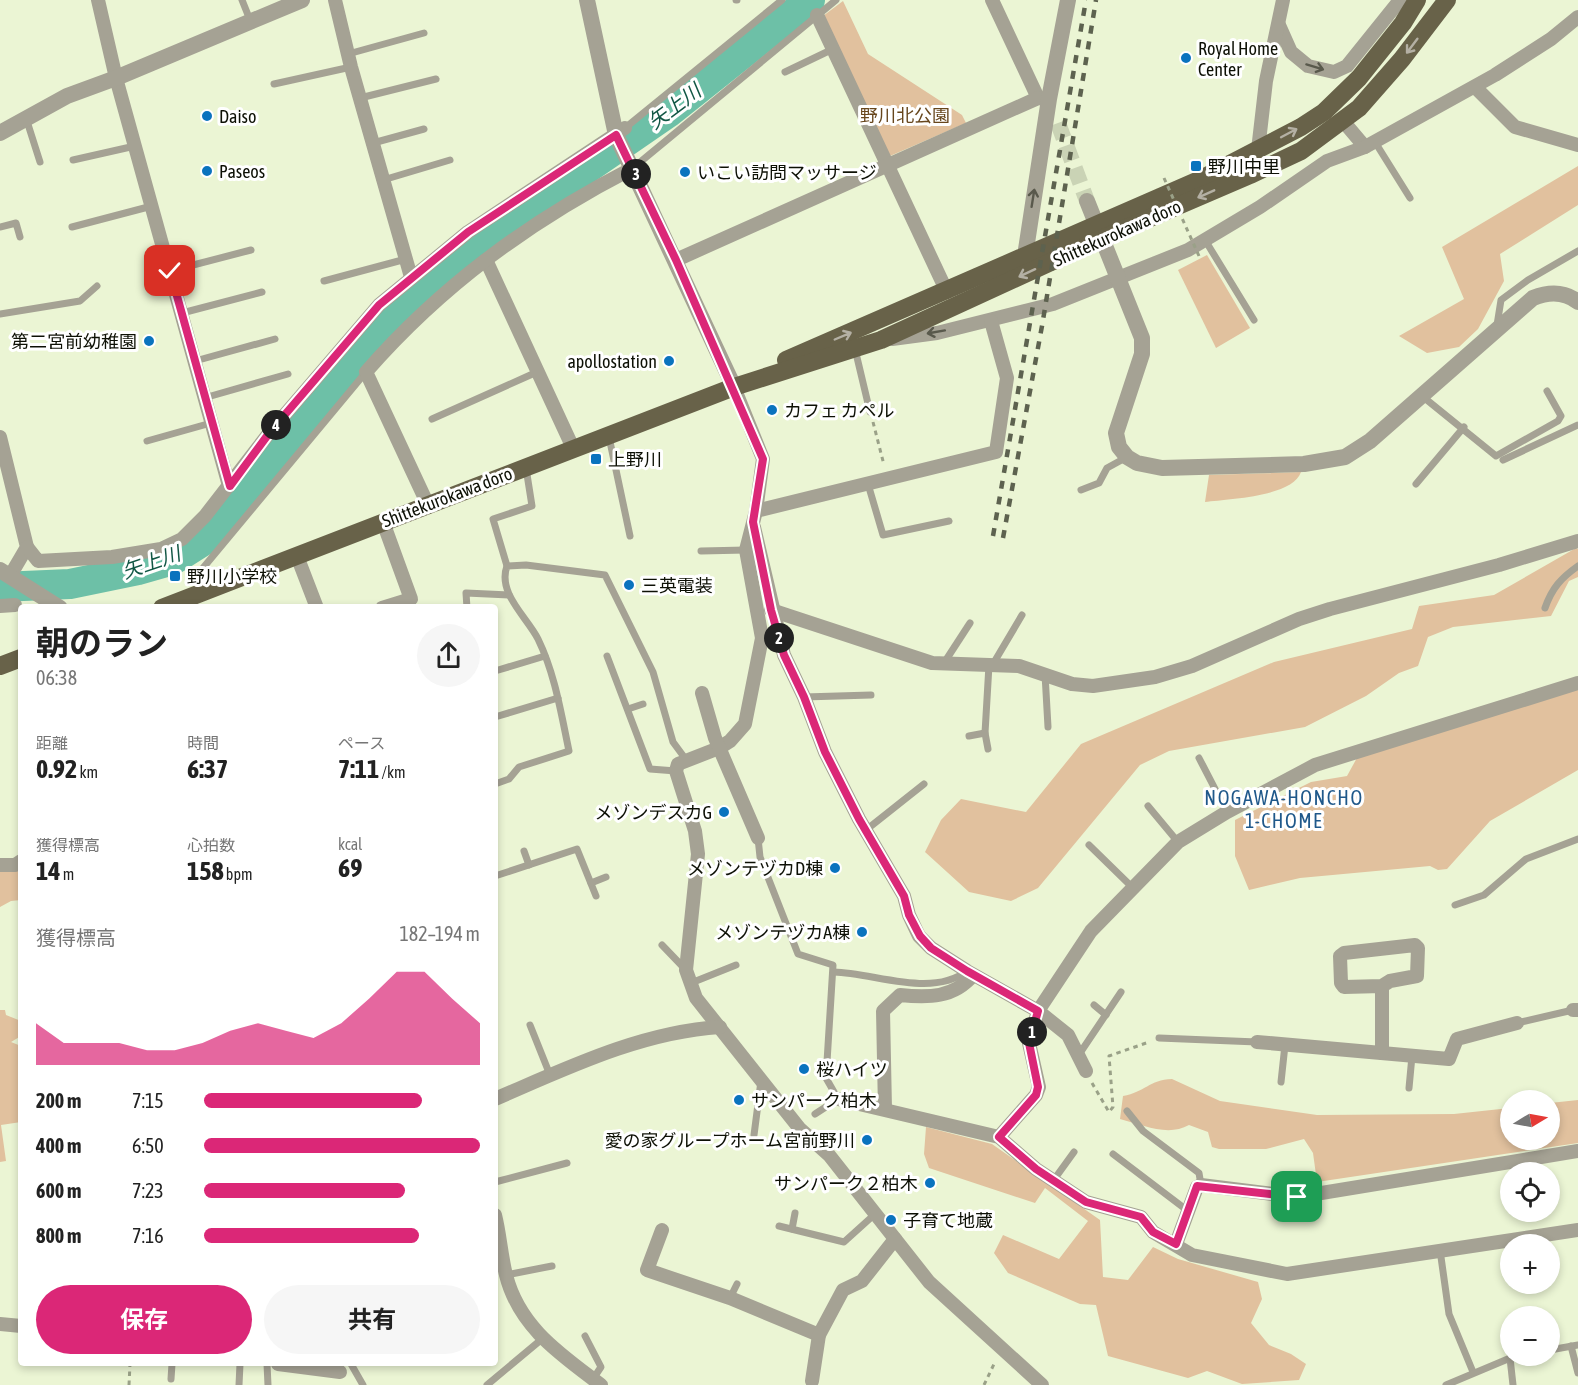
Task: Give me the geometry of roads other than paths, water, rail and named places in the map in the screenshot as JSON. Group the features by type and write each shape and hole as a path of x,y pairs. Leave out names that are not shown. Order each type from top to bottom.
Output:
{"main road":[{"name":"Shittekurokawa doro","path":"172,604 734,387 881,340 1258,150 1324,112 1345,93 1403,23 1417,0"},
{"name":"Shittekurokawa doro","path":"734,387 791,357 947,292 1025,256 1099,231 1301,151 1343,121 1373,94 1447,0"},
{"path":"0,666 18,659"}],"street":[{"path":"98,0 116,78 230,486"},
{"path":"0,133 67,96 116,78 302,0"},
{"path":"335,0 360,98 411,277"},
{"path":"587,0 620,131 633,168 734,387 763,459 754,517 746,550 762,638 745,724 730,741 682,766 698,854 688,977 696,998 800,1129 829,1155 929,1282 1003,1347 1042,1385"},
{"path":"992,0 1058,123"},
{"path":"1025,256 1043,98 1068,0"},
{"path":"1258,150 1266,81 1283,0"},
{"path":"1279,25 1291,52 1308,66 1334,72 1347,66 1400,0"},
{"path":"817,15 947,292"},
{"path":"881,340 937,333 1053,304 1188,250 1327,161 1370,145 1475,87 1551,39 1578,17"},
{"path":"1475,87 1515,127 1578,145"},
{"path":"676,260 1043,98"},
{"path":"1343,121 1370,145"},
{"path":"0,437 27,547 38,561 112,557 161,549 182,539 193,530 230,486 270,432 379,305 468,232 620,131"},
{"path":"428,505 366,372 403,330 459,279 593,188 633,168"},
{"path":"1087,201 1120,278 1142,338 1142,354 1116,433 1119,447 1127,457 1137,463 1162,468 1304,464 1345,457 1370,441 1533,298 1546,293 1562,294 1578,302"},
{"path":"486,260 573,448"},
{"path":"754,517 888,478 996,452 1006,378 991,321"},
{"path":"754,517 771,610 784,655 804,697 825,752 904,896 909,915 920,936 931,948 1038,1011 1068,1035 1086,1071"},
{"path":"383,522 411,599 395,604"},
{"path":"771,610 932,663 1019,666 1072,684 1093,686 1155,677 1192,666 1299,619 1499,565 1578,541"},
{"path":"27,547 7,574 54,604"},
{"path":"297,556 315,604"},
{"path":"0,606 15,605"},
{"path":"999,1137 1036,1095 1038,1087 1029,1043 1038,1011 1091,931 1178,842 1227,812 1315,765 1578,683"},
{"path":"702,693 719,747 758,838"},
{"path":"0,865 18,863"},
{"path":"1414,945 1418,948 1418,976 1390,981 1382,986 1344,987 1341,983 1341,956 1344,953 1414,945"},
{"path":"885,1109 883,1011 900,995 928,998 964,987 970,973"},
{"path":"1382,986 1382,1053"},
{"path":"1257,1042 1449,1059 1456,1039 1517,1023"},
{"path":"498,1098 550,1075 639,1042 691,1029 720,1027"},
{"path":"838,1099 999,1137 1053,1181 1086,1202 1141,1217 1153,1232 1192,1255 1287,1274 1578,1230"},
{"path":"1176,1244 1197,1186 1297,1197 1578,1151"},
{"path":"662,1230 647,1270 730,1298 819,1335"},
{"path":"498,1231 506,1275 514,1299 542,1339 597,1382"},
{"path":"813,1383 819,1335 843,1290 862,1281 895,1239"},
{"path":"0,1324 18,1326"},
{"path":"342,1366 347,1385"}],"lane":[{"path":"242,0 250,20"},
{"path":"620,131 782,0"},
{"path":"633,168 836,0"},
{"path":"274,84 350,61 424,33"},
{"path":"785,72 833,49"},
{"path":"360,98 436,79"},
{"path":"26,118 40,162"},
{"path":"373,143 424,129"},
{"path":"1370,145 1410,198"},
{"path":"73,160 135,146"},
{"path":"383,180 450,160"},
{"path":"72,227 152,206"},
{"path":"0,227 16,223 20,237"},
{"path":"1205,240 1254,320"},
{"path":"170,271 251,250"},
{"path":"1497,330 1501,300 1528,279 1578,250"},
{"path":"324,281 406,259"},
{"path":"0,314 80,301 98,286"},
{"path":"182,313 262,292"},
{"path":"195,361 275,339"},
{"path":"855,349 870,412"},
{"path":"203,568 366,372"},
{"path":"432,419 537,372"},
{"path":"204,398 288,374"},
{"path":"1422,396 1464,427 1496,456 1558,421 1561,416 1547,391"},
{"path":"147,441 211,423"},
{"path":"1503,460 1578,425"},
{"path":"1416,484 1464,427"},
{"path":"608,435 630,536"},
{"path":"1081,490 1099,483 1107,468 1127,457"},
{"path":"498,783 509,778 519,767 569,751 558,698 545,656 537,638 509,595 504,574 507,566 493,519 532,506 526,466"},
{"path":"868,484 883,535 949,521"},
{"path":"701,551 746,550"},
{"path":"507,566 605,575 653,672 682,766 650,769 607,656"},
{"path":"1545,608 1551,591 1562,577 1578,566"},
{"path":"466,604 465,593 509,595"},
{"path":"988,749 985,733 991,664 1022,615"},
{"path":"944,663 970,623"},
{"path":"498,670 545,656"},
{"path":"1045,674 1048,727"},
{"path":"804,697 871,695"},
{"path":"498,716 558,698"},
{"path":"628,709 643,704"},
{"path":"969,736 985,733"},
{"path":"1199,758 1227,812"},
{"path":"866,830 924,784"},
{"path":"1148,806 1178,842"},
{"path":"758,838 760,857 798,954 833,965 826,1078 838,1099 815,1114"},
{"path":"1455,905 1484,895 1526,859 1578,839"},
{"path":"1089,845 1132,887"},
{"path":"498,875 577,849 596,896"},
{"path":"524,851 529,865"},
{"path":"591,884 606,877"},
{"path":"662,945 688,977 736,965"},
{"path":"834,972 855,972 918,983 947,981 970,973"},
{"path":"1078,1056 1121,992"},
{"path":"1094,1005 1106,1015"},
{"path":"1517,1023 1576,1010"},
{"path":"530,1025 550,1075"},
{"path":"1159,1038 1257,1042"},
{"path":"1281,1082 1285,1045"},
{"path":"1409,1088 1412,1056"},
{"path":"754,1135 762,1079"},
{"path":"1127,1111 1143,1131 1199,1173 1202,1185"},
{"path":"1053,1181 1074,1152"},
{"path":"1113,1154 1188,1211"},
{"path":"498,1181 567,1163"},
{"path":"792,1229 795,1213"},
{"path":"779,1226 844,1242 875,1214"},
{"path":"1440,1250 1449,1314 1473,1372"},
{"path":"506,1275 552,1266"},
{"path":"730,1298 737,1284"},
{"path":"585,1336 601,1367 597,1382"},
{"path":"487,1385 542,1339"},
{"path":"1560,1348 1575,1346 1578,1373"},
{"path":"1446,1385 1500,1362"},
{"path":"171,1379 172,1366"},
{"path":"239,1385 240,1366"},
{"path":"267,1366 268,1385"},
{"path":"342,1366 363,1385"},
{"path":"1512,1366 1513,1385"}],"waterway":[{"name":"矢上川","path":"0,587 70,584 138,570 173,560 203,541 339,378 429,281 469,250 668,113 810,0"}],"tunnel":[{"path":"1058,123 1087,201"}],"railway":[{"path":"993,536 1086,0"},
{"path":"1003,538 1042,326 1096,0"}],"place":[{"name":"Royal Home Center","path":"1186,58"},
{"name":"Daiso","path":"207,116"},
{"name":"野川中里","path":"1196,166"},
{"name":"Paseos","path":"207,171"},
{"name":"いこい訪問マッサージ","path":"685,172"},
{"name":"第二宮前幼稚園","path":"149,341"},
{"name":"apollostation","path":"669,361"},
{"name":"カフェ カペル","path":"772,410"},
{"name":"上野川","path":"596,459"},
{"name":"野川小学校","path":"175,576"},
{"name":"三英電装","path":"629,585"},
{"name":"メゾンデスカG","path":"724,812"},
{"name":"メゾンテヅカD棟","path":"835,868"},
{"name":"メゾンテヅカA棟","path":"862,932"},
{"name":"桜ハイツ","path":"804,1069"},
{"name":"サンパーク柏木","path":"739,1100"},
{"name":"愛の家グループホーム宮前野川","path":"867,1140"},
{"name":"サンパーク２柏木","path":"930,1183"},
{"name":"子育て地蔵","path":"891,1220"}],"district":[{"name":"NOGAWA-HONCHO 1-CHOME","path":"1284,808"}],"park label":[{"name":"野川北公園","path":"905,115"}]}
